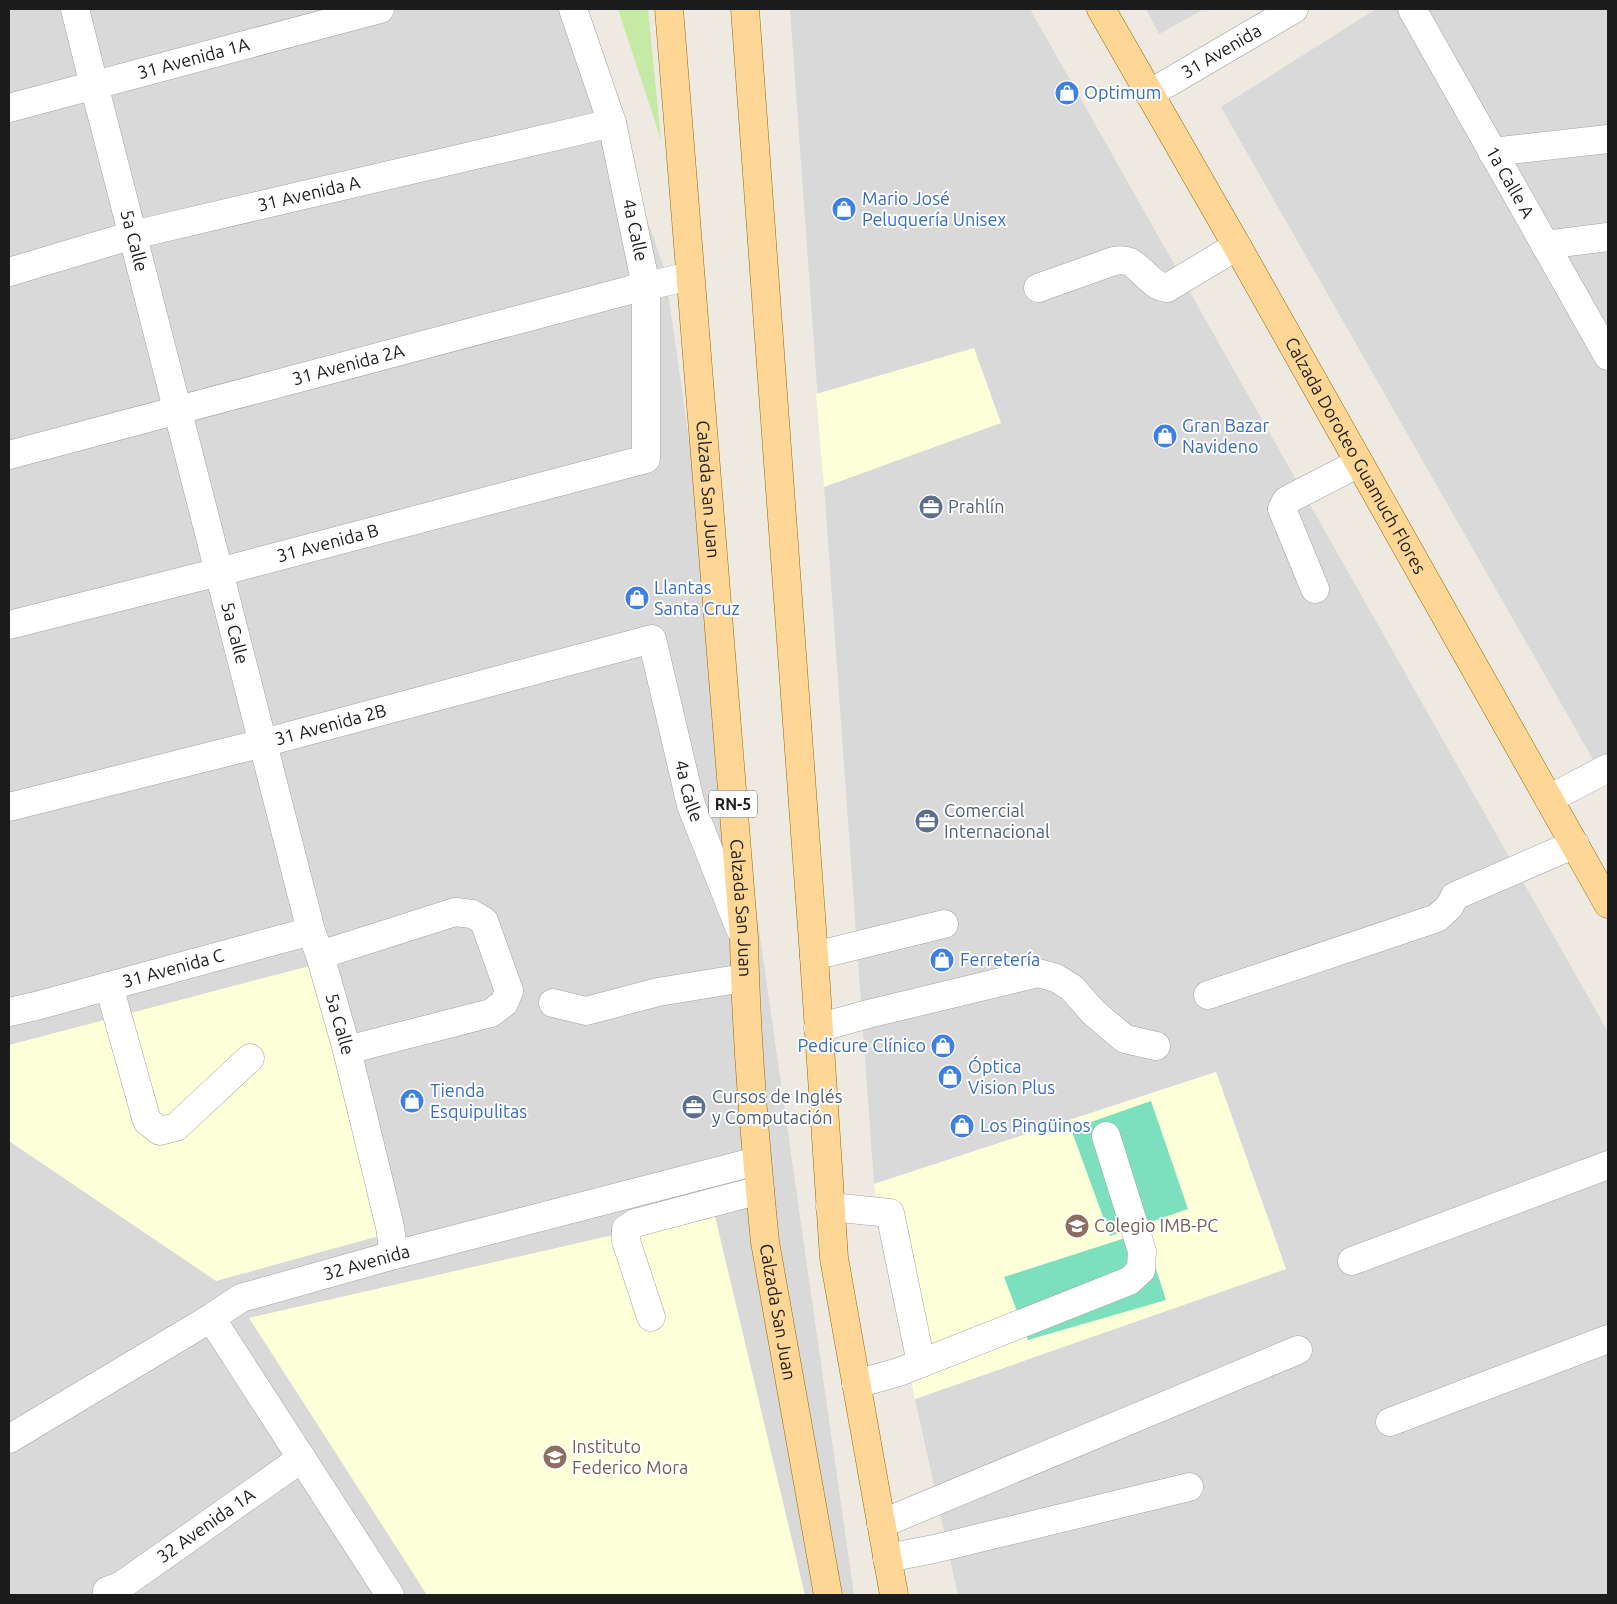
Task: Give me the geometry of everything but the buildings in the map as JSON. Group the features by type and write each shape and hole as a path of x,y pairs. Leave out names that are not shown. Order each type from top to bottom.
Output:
{"main road":[{"name":"Calzada San Juan","path":"668,9 744,938 744,978 765,1242 828,1595"},
{"path":"745,9 814,956 834,1258 894,1595"},
{"name":"Calzada Doroteo Guamuch Flores","path":"1101,9 1237,246 1608,904"}],"street":[{"name":"5a Calle","path":"75,9 263,743 316,943 347,1050 390,1228 394,1255"},
{"name":"31 Avenida 1A","path":"9,108 380,9"},
{"name":"4a Calle","path":"573,9 612,123 646,286 646,459"},
{"name":"31 Avenida","path":"1149,94 1294,9"},
{"name":"1a Calle A","path":"1412,9 1608,356"},
{"name":"31 Avenida A","path":"9,272 132,235 612,123"},
{"path":"1492,152 1608,139"},
{"path":"1545,245 1608,238"},
{"path":"1038,288 1114,260 1121,260 1130,262 1154,283 1167,288 1237,246"},
{"name":"31 Avenida 2A","path":"9,455 646,286 690,276"},
{"name":"31 Avenida B","path":"9,625 219,572 646,459"},
{"path":"1315,589 1282,509 1290,498 1359,463"},
{"name":"4a Calle","path":"652,639 691,805 744,938"},
{"name":"31 Avenida 2B","path":"9,807 263,743 652,639"},
{"path":"1549,799 1608,768"},
{"path":"1208,995 1437,918 1449,907 1455,896 1575,844"},
{"name":"31 Avenida C","path":"9,1012 108,986 455,912 472,914 484,921 508,990 504,1003 491,1013 347,1050"},
{"path":"814,956 944,924"},
{"path":"818,1028 1038,973 1056,978 1072,988 1093,1012 1124,1039 1156,1046"},
{"path":"553,1003 586,1011 658,992 744,978"},
{"path":"108,986 147,1121 160,1131 176,1127 250,1058"},
{"name":"31 Avenida C","path":"9,1028 36,1006"},
{"path":"856,1384 899,1372 1129,1281 1141,1270 1142,1251 1106,1136"},
{"name":"32 Avenida","path":"9,1440 241,1298 394,1255 757,1160"},
{"path":"1352,1261 1608,1165"},
{"path":"651,1317 626,1241 626,1229 634,1223 643,1220 760,1190"},
{"path":"830,1207 890,1213 921,1363"},
{"path":"211,1318 390,1595"},
{"path":"1390,1422 1608,1339"},
{"path":"881,1524 1298,1350"},
{"name":"32 Avenida 1A","path":"107,1591 122,1584 302,1458"},
{"path":"887,1558 934,1549 1190,1486"}],"shaded area":[{"path":"9,9 574,9 665,271 854,1595 9,1595"},
{"path":"790,9 1030,9 1608,1032 1608,1595 958,1595 915,1399 1286,1269 1216,1072 874,1184"},
{"path":"1146,9 1204,9 1159,34"},
{"path":"1376,9 1608,9 1608,786 1221,107"},
{"path":"974,348 1001,423 824,487 816,394"},
{"path":"321,963 390,1233 216,1281 9,1141 9,1045"},
{"name":"Colegio IMB-PC","path":"1216,1072 1286,1269 915,1399 874,1184"},
{"name":"Instituto Federico Mora","path":"714,1212 805,1595 427,1595 249,1318"}],"green space":[{"path":"618,9 648,9 661,140"},
{"path":"1151,1101 1188,1209 1110,1236 1071,1129"},
{"path":"1144,1232 1166,1300 1028,1340 1004,1277"}],"place":[{"name":"Optimum","path":"1067,93"},
{"name":"Mario José Peluquería Unisex","path":"844,209"},
{"name":"Gran Bazar Navideno","path":"1165,436"},
{"name":"Prahlín","path":"931,507"},
{"name":"Llantas Santa Cruz","path":"637,598"},
{"name":"Comercial Internacional","path":"927,821"},
{"name":"Ferretería","path":"942,960"},
{"name":"Pedicure Clínico","path":"943,1046"},
{"name":"Óptica Vision Plus","path":"950,1077"},
{"name":"Tienda Esquipulitas","path":"412,1101"},
{"name":"Cursos de Inglés y Computación","path":"694,1107"},
{"name":"Los Pingüinos","path":"962,1126"},
{"name":"Colegio IMB-PC","path":"1077,1226"},
{"name":"Instituto Federico Mora","path":"555,1457"}]}
